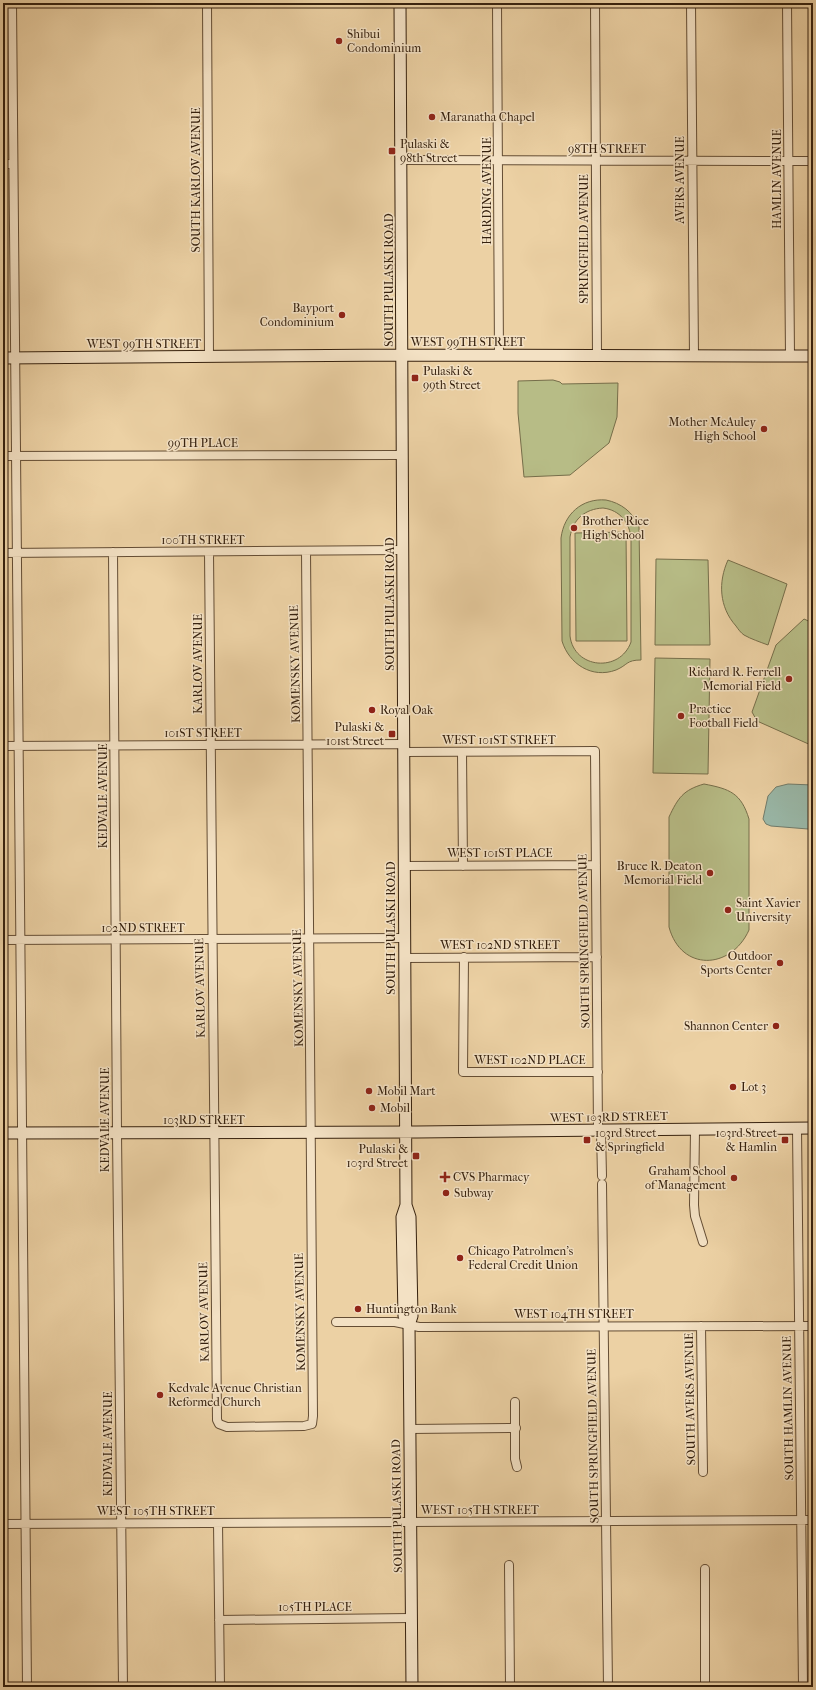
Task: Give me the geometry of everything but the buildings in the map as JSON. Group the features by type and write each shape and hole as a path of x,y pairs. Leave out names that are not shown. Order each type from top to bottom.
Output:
{"main road":[{"name":"SOUTH PULASKI ROAD","path":"400,3 404,455 403,748 406,1205 402,1217 404,1316 409,1325 412,1687"},
{"name":"WEST 99TH STREET","path":"3,358 403,355 813,356"},
{"name":"WEST 103RD STREET","path":"405,1132 813,1128"},
{"name":"103RD STREET","path":"3,1133 405,1132"}],"street":[{"path":"12,3 27,1687"},
{"name":"SOUTH KARLOV AVENUE","path":"207,3 209,357"},
{"name":"HARDING AVENUE","path":"497,3 499,355"},
{"name":"SPRINGFIELD AVENUE","path":"595,3 597,356"},
{"name":"AVERS AVENUE","path":"691,3 694,356"},
{"name":"HAMLIN AVENUE","path":"788,3 790,356"},
{"name":"98TH STREET","path":"402,160 596,162 813,161"},
{"path":"3,164 13,164"},
{"name":"99TH PLACE","path":"3,456 404,455"},
{"name":"100TH STREET","path":"3,553 403,550"},
{"name":"KOMENSKY AVENUE","path":"219,1424 227,1426 304,1426 312,1424 313,1416 306,551"},
{"name":"KEDVALE AVENUE","path":"113,552 123,1687"},
{"name":"KARLOV AVENUE","path":"209,552 217,1416 219,1424"},
{"name":"101ST STREET","path":"3,746 308,745 403,748"},
{"name":"WEST 101ST STREET","path":"403,748 462,752 594,751"},
{"name":"SOUTH SPRINGFIELD AVENUE","path":"594,751 598,1072 602,1180 608,1687"},
{"path":"462,752 463,866"},
{"name":"WEST 101ST PLACE","path":"404,866 596,865"},
{"name":"102ND STREET","path":"3,940 404,938"},
{"name":"WEST 102ND PLACE","path":"464,957 463,1072 598,1072"},
{"name":"WEST 102ND STREET","path":"404,958 597,957"},
{"name":"SOUTH HAMLIN AVENUE","path":"797,1128 803,1687"},
{"path":"695,1130 694,1205 695,1216 703,1242"},
{"name":"WEST 104TH STREET","path":"336,1322 395,1322 419,1327 813,1326"},
{"name":"SOUTH AVERS AVENUE","path":"701,1326 703,1472"},
{"path":"515,1402 515,1459 517,1467"},
{"path":"410,1429 516,1428"},
{"name":"WEST 105TH STREET","path":"3,1524 813,1520"},
{"path":"218,1523 220,1687"},
{"path":"509,1565 510,1687"},
{"path":"705,1569 705,1687"},
{"name":"105TH PLACE","path":"219,1620 411,1618"}],"green space":[{"path":"553,380 562,384 618,383 617,417 609,443 570,475 524,477 518,413 518,381"},
{"path":"606,500 617,503 630,513 639,527 641,660 630,662 616,670 607,672 590,671 583,668 570,656 562,641 561,538 563,529 570,515 576,509 589,502","holes":["603,508 619,514 623,518 629,528 631,539 631,642 625,652 617,659 598,663 588,661 580,655 573,647 570,636 570,537 577,520 585,513 591,510"]},
{"path":"626,532 627,641 576,641 575,533"},
{"path":"656,559 708,560 710,645 655,645"},
{"path":"728,560 787,584 768,645 743,634 730,619 726,611 723,603 722,586"},
{"name":"Richard R. Ferrell Memorial Field","path":"804,619 813,623 813,746 757,721 752,712 776,645"},
{"name":"Practice Football Field","path":"655,658 710,659 708,774 653,773"},
{"path":"704,784 728,790 742,803 749,819 749,930 741,943 731,953 719,958 707,960 695,958 684,952 675,942 669,927 669,817 678,800 686,792"}],"shaded area":[{"path":"788,784 813,785 813,832 808,829 771,826 766,824 763,819 768,796 776,787"}],"place":[{"name":"Shibui Condominium","path":"339,41"},
{"name":"Maranatha Chapel","path":"432,117"},
{"name":"Pulaski & 98th Street","path":"392,151"},
{"name":"Bayport Condominium","path":"342,315"},
{"name":"Pulaski & 99th Street","path":"415,378"},
{"name":"Mother McAuley High School","path":"764,429"},
{"name":"Brother Rice High School","path":"574,528"},
{"name":"Richard R. Ferrell Memorial Field","path":"789,679"},
{"name":"Royal Oak","path":"372,710"},
{"name":"Practice Football Field","path":"681,716"},
{"name":"Pulaski & 101st Street","path":"392,734"},
{"name":"Bruce R. Deaton Memorial Field","path":"710,873"},
{"name":"Saint Xavier University","path":"728,910"},
{"name":"Outdoor Sports Center","path":"780,963"},
{"name":"Shannon Center","path":"776,1026"},
{"name":"Lot 3","path":"733,1087"},
{"name":"Mobil Mart","path":"369,1091"},
{"name":"Mobil","path":"372,1108"},
{"name":"103rd Street & Springfield","path":"587,1140"},
{"name":"103rd Street & Hamlin","path":"785,1140"},
{"name":"Pulaski & 103rd Street","path":"416,1156"},
{"name":"CVS Pharmacy","path":"445,1177"},
{"name":"Graham School of Management","path":"734,1178"},
{"name":"Subway","path":"446,1193"},
{"name":"Chicago Patrolmen's Federal Credit Union","path":"460,1258"},
{"name":"Huntington Bank","path":"358,1309"},
{"name":"Kedvale Avenue Christian Reformed Church","path":"160,1395"}]}
